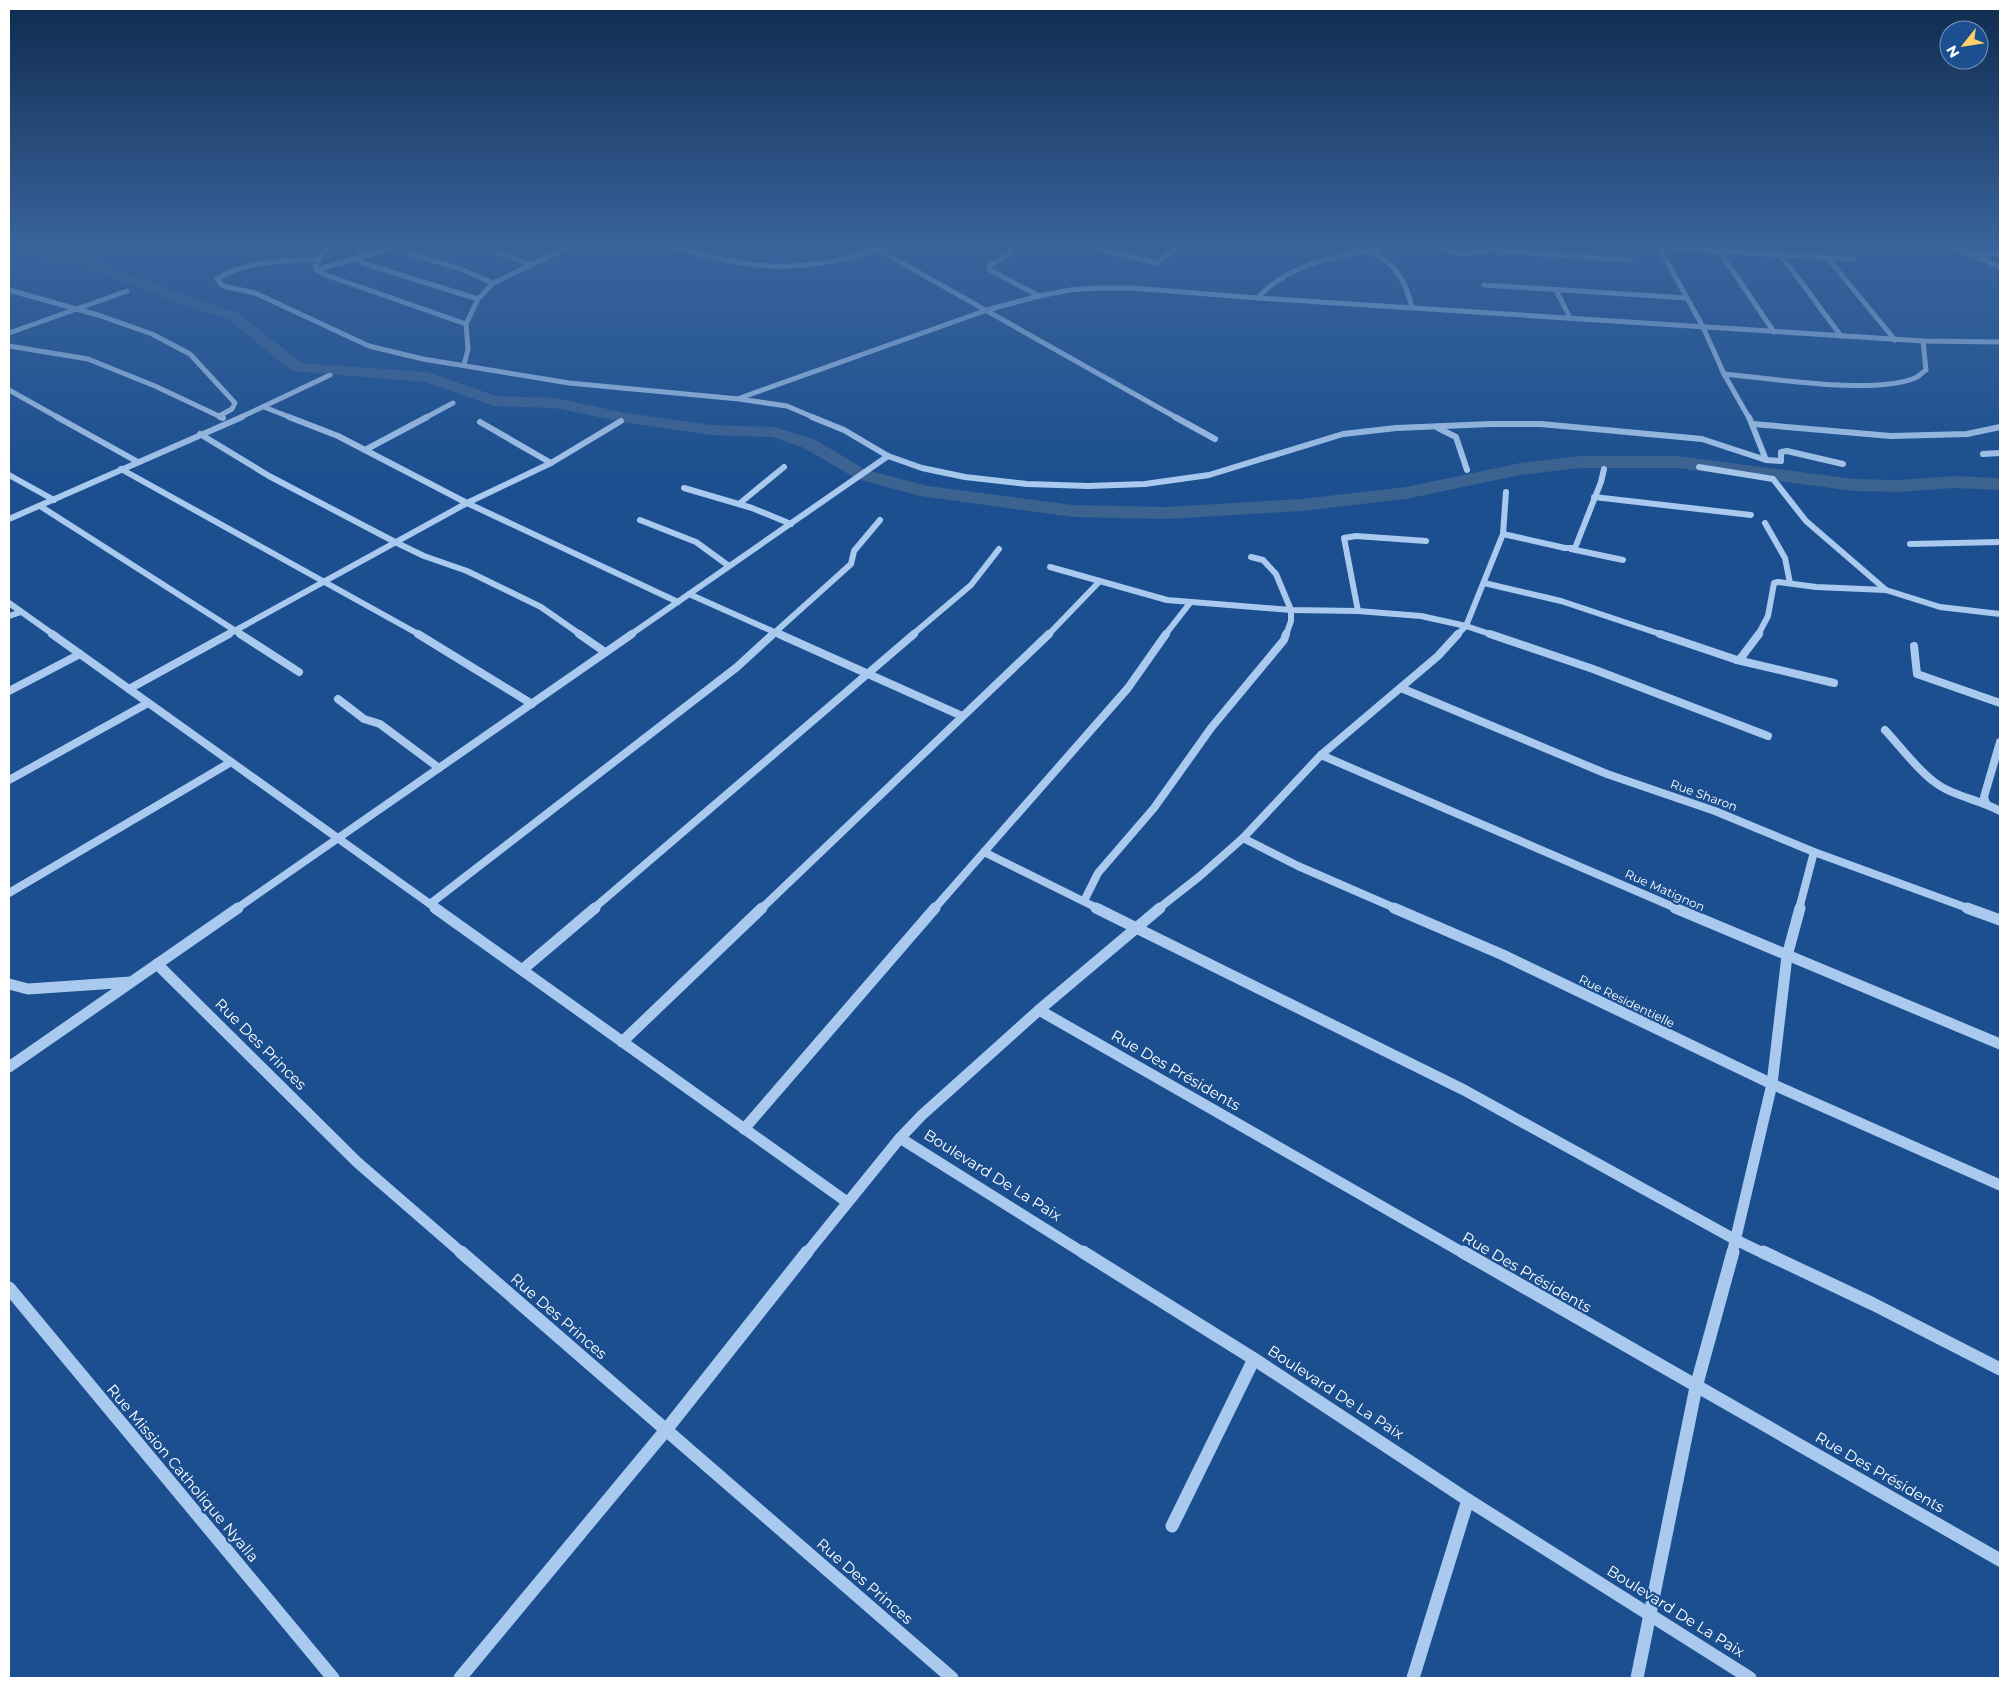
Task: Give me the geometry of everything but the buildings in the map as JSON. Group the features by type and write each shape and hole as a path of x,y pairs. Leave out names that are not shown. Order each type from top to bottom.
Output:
{"street":[{"path":"9,333 35,324"},
{"path":"124,324 152,334 190,354 236,403 232,409 219,416"},
{"path":"322,324 370,346 423,359 569,383 739,399 787,406 844,430 888,456 922,468 965,477 1027,484 1088,486 1135,484 1208,475 1343,434 1377,430 1541,424 1668,435 1718,443 1766,460 1781,460 1781,452 1788,451 1844,464"},
{"path":"464,365 468,348 466,324"},
{"path":"739,399 949,324"},
{"path":"1011,324 1215,439"},
{"path":"1655,324 1923,342 2000,342"},
{"path":"1701,324 1724,374 1753,424 1766,460"},
{"path":"1768,324 1774,332"},
{"path":"1832,324 1841,336"},
{"path":"1882,324 1895,340"},
{"path":"1724,374 1846,384 1900,382 1917,377 1926,370 1923,342"},
{"path":"9,346 88,359 155,386 230,422"},
{"path":"9,519 264,407 330,375"},
{"path":"9,390 138,462"},
{"path":"365,450 453,403"},
{"path":"264,407 338,436 467,503 678,602"},
{"path":"129,689 325,583 467,503 551,463 621,421"},
{"path":"480,422 551,463"},
{"path":"1753,424 1891,436 1967,434 2000,427"},
{"path":"1436,427 1456,437 1467,470"},
{"path":"200,434 269,476 397,543 424,556 467,570 541,607 605,652"},
{"path":"1983,454 2000,453"},
{"path":"9,1067 888,456"},
{"path":"739,504 784,467"},
{"path":"1700,467 1773,479 1806,521 1886,590"},
{"path":"121,469 444,649 532,704"},
{"path":"1571,549 1575,548 1592,509 1594,497 1602,484 1604,469"},
{"path":"9,475 54,500"},
{"path":"684,488 739,504 791,524"},
{"path":"460,1678 666,1430 900,1138 1039,1010 1243,838 1322,755 1438,656 1466,626 1503,534 1506,492"},
{"path":"1594,497 1751,515"},
{"path":"40,506 299,672"},
{"path":"640,520 696,542 729,566"},
{"path":"430,904 737,667 851,564 854,551 880,520"},
{"path":"1765,523 1785,558 1790,583"},
{"path":"1503,534 1623,560"},
{"path":"1358,611 1344,538 1356,536 1426,540"},
{"path":"1910,544 2000,542"},
{"path":"522,970 971,585 999,550"},
{"path":"1084,902 1098,873 1154,808 1211,728 1284,640 1291,621 1291,610 1276,574 1270,566 1262,560 1251,557"},
{"path":"1050,567 1167,600 1291,610 1358,611 1421,616 1466,626 1593,669 1768,736"},
{"path":"622,1042 962,716 1039,645 1098,582"},
{"path":"1484,583 1561,601 1737,660 1834,683"},
{"path":"1737,660 1761,635 1771,608 1774,583 1790,583 1816,588 1886,590 1940,607 2000,614"},
{"path":"689,594 774,634 962,716"},
{"path":"9,603 847,1202"},
{"path":"744,1129 1128,688 1151,653 1190,603"},
{"path":"9,616 21,612"},
{"path":"1914,646 1917,674 2000,703"},
{"path":"9,691 80,654"},
{"name":"Rue Sharon","path":"1401,688 1608,774 1715,811 1814,852 2000,920"},
{"path":"338,699 364,719 380,724 439,768"},
{"path":"9,780 148,702"},
{"path":"1885,730 1933,781 1962,797 1986,804 2000,811"},
{"path":"1986,804 1984,797 2000,742"},
{"name":"Rue Matignon","path":"1322,755 1787,956 2000,1044"},
{"path":"9,892 231,762"},
{"name":"Rue Residentielle","path":"1243,838 1298,866 1503,955 1772,1084 2000,1185"},
{"path":"984,852 1464,1090 1736,1240 1874,1304 2000,1369"},
{"path":"1637,1678 1696,1387 1736,1240 1772,1084 1787,956 1814,852"},
{"name":"Rue Des Princes","path":"157,964 357,1162 952,1678"},
{"path":"9,984 28,988 132,982"},
{"name":"Rue Des Présidents","path":"1039,1010 2000,1560"},
{"name":"Boulevard De La Paix","path":"900,1138 1254,1359 1468,1500 1750,1678"},
{"name":"Rue Mission Catholique Nyalla","path":"9,1288 333,1678"},
{"path":"1172,1526 1254,1359"},
{"path":"1413,1678 1468,1500"}],"waterway":[{"path":"243,324 298,368 427,377 494,401 555,403 623,417"},
{"path":"630,417 711,430 774,432 810,444 859,473"},
{"path":"864,475 927,492 1073,511 1166,513 1301,505 1406,493 1520,469 1580,462 1677,462 1854,485 1900,486 1953,482 2000,484"}]}
